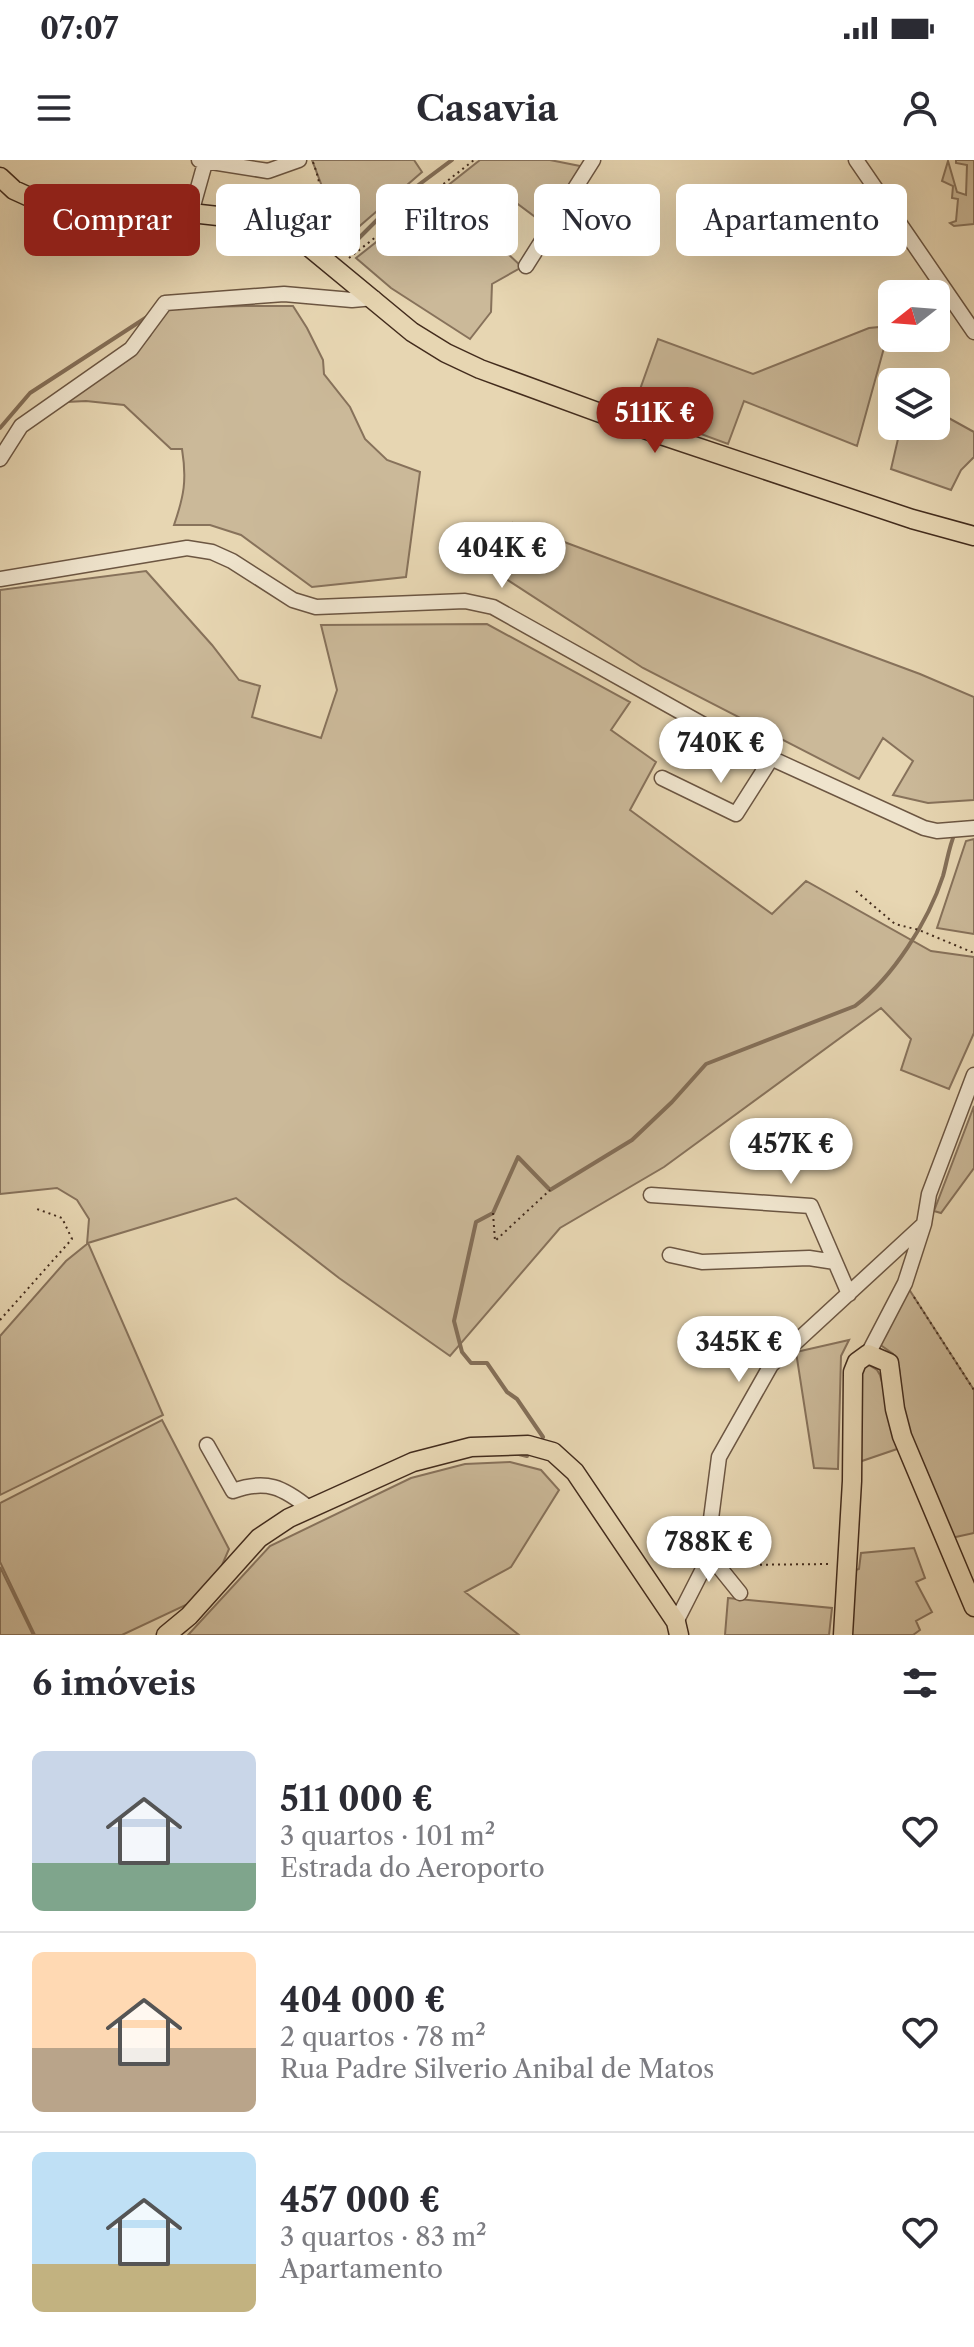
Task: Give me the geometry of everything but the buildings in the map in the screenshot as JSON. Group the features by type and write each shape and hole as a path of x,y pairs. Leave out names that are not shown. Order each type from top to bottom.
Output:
{"main road":[{"path":"0,177 24,195"},
{"path":"319,256 412,332 480,369 655,433 912,519 974,536"},
{"path":"843,1635 852,1481 853,1372 857,1362 868,1354 889,1363 902,1436 974,1607"},
{"path":"166,1635 189,1616 259,1538 289,1518 413,1462 471,1447 528,1445 553,1452 575,1472 677,1628"}],"street":[{"path":"197,184 202,161 268,171 299,160"},
{"path":"526,266 593,160"},
{"path":"856,160 974,332"},
{"path":"0,459 21,426 131,349 165,303 284,294 352,300 374,298"},
{"path":"0,579 187,548 212,552 232,561 293,600 316,607 465,601 493,607 729,739 771,759 924,828 946,831 974,828"},
{"path":"662,778 736,814 771,759"},
{"path":"868,1354 905,1283 924,1224 929,1194 974,1075"},
{"path":"651,1195 811,1206 849,1294"},
{"path":"677,1628 705,1565 719,1457 771,1365 924,1224"},
{"path":"670,1255 702,1262 809,1258 835,1262"},
{"path":"207,1445 233,1491 267,1484 286,1492 310,1509"},
{"path":"707,1552 740,1593"}],"path":[{"path":"312,160 321,184"},
{"path":"337,269 474,160"},
{"path":"856,891 895,924 919,930 974,953"},
{"path":"493,1213 495,1241 550,1190"},
{"path":"0,1320 72,1239 62,1218 37,1209"},
{"path":"905,1283 974,1390"},
{"path":"718,1566 847,1564"}],"shaded area":[{"path":"312,160 414,160 422,172 408,184 376,184 376,212 360,226 360,184 321,184"},
{"path":"480,160 550,160 585,167 574,184 534,184 534,216 518,204 518,184 450,184"},
{"path":"956,160 974,160 974,224 954,226 950,223 956,221 958,199 952,198 953,186 942,181 948,161 957,192 966,195 967,165 956,163"},
{"path":"376,242 376,256 510,256 522,267 492,284 491,312 470,339 391,288 356,258"},
{"path":"293,306 323,360 324,374 350,407 365,439 387,460 420,472 406,577 312,587 241,535 210,525 174,525 184,488 182,449 171,449 124,405 65,402 132,357 150,336 164,308"},
{"path":"878,327 878,352 883,352 857,446 744,401 728,444 633,409 658,339 753,374"},
{"path":"950,419 974,432 974,457 961,470 951,490 891,469 898,440 950,440"},
{"path":"513,523 920,674 974,697 974,800 928,803 893,795 913,761 883,738 859,779 643,668 503,577"},
{"path":"146,571 239,680 260,686 252,717 321,738 337,690 321,625 487,624 630,702 611,730 656,762 630,810 772,914 806,881 931,951 974,957 974,1033 949,1089 901,1070 911,1039 881,1008 664,1167 560,1228 450,1356 339,1278 236,1198 88,1243 163,1415 0,1495 0,1336 66,1261 87,1244 89,1219 77,1200 57,1188 0,1194 0,590"},
{"path":"974,839 974,934 937,928 966,841"},
{"path":"974,1106 974,1168 941,1213 934,1211"},
{"path":"905,1283 974,1390 974,1533 951,1538 905,1421 899,1368 893,1354 875,1341"},
{"path":"849,1340 841,1356 838,1469 814,1468 796,1352"},
{"path":"869,1365 880,1375 900,1448 859,1462 862,1371"},
{"path":"162,1420 229,1549 216,1579 188,1604 122,1635 35,1635 0,1562 0,1503"},
{"path":"510,1462 541,1470 559,1490 511,1567 465,1592 519,1635 188,1635 270,1546 411,1478 465,1464"},
{"path":"914,1548 925,1578 916,1582 932,1612 916,1621 920,1630 913,1635 847,1635 849,1572 859,1569 861,1553"},
{"path":"0,1567 33,1635 0,1635"},
{"path":"728,1598 832,1608 829,1635 725,1635"}],"waterway":[{"path":"360,237 393,204 452,160"},
{"path":"0,428 30,393 150,315"},
{"path":"543,1437 487,1363 471,1363 462,1352 454,1321 476,1222 493,1213 518,1157 550,1190 632,1140 706,1064 855,1006 883,980 919,930 943,876 955,833"},
{"path":"515,1453 527,1456"}]}
